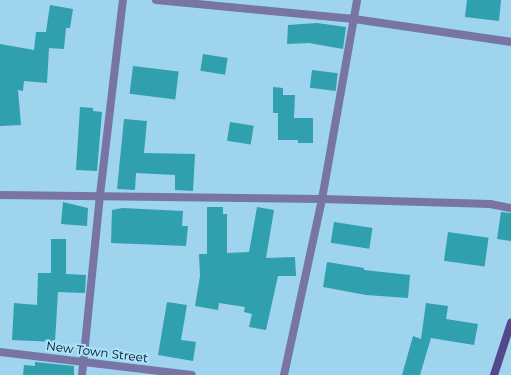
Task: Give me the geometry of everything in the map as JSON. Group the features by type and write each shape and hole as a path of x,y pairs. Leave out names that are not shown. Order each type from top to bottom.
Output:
{"street":[{"path":"82,375 100,195 124,0"},
{"path":"156,0 354,19 511,42"},
{"path":"284,375 322,199 357,0"},
{"path":"0,195 100,195 322,199 490,204 511,208"},
{"path":"494,375 511,322"},
{"name":"New Town Street","path":"0,352 83,364 192,375"}],"building":[{"path":"467,0 501,0 499,21 465,17"},
{"path":"50,5 73,9 70,28 66,28 64,49 49,48 47,83 24,81 23,91 18,90 21,125 0,126 0,44 34,50 36,32 46,32"},
{"path":"317,23 346,27 343,49 309,43 287,44 288,25"},
{"path":"203,54 228,58 225,75 200,71"},
{"path":"133,66 179,72 175,99 130,94"},
{"path":"312,70 338,73 336,91 310,88"},
{"path":"273,87 283,88 283,95 295,95 294,118 313,118 313,143 298,143 298,140 278,140 278,113 273,113"},
{"path":"80,107 93,108 93,111 102,112 97,171 76,170"},
{"path":"124,119 147,121 144,153 195,154 193,191 175,190 175,175 136,173 135,190 117,189"},
{"path":"230,122 254,126 251,145 227,141"},
{"path":"63,202 88,208 87,226 61,224"},
{"path":"207,207 223,207 223,214 227,214 227,253 249,252 257,207 274,210 266,258 295,257 296,276 278,276 266,330 249,327 252,314 244,312 245,307 219,303 218,310 195,306 200,276 199,254 207,254"},
{"path":"122,208 183,211 182,226 188,226 186,246 111,243 112,210"},
{"path":"501,212 511,213 511,241 497,239"},
{"path":"334,222 373,228 369,249 331,243"},
{"path":"448,232 489,238 485,266 444,261"},
{"path":"51,239 66,239 66,274 86,275 85,293 58,292 55,342 12,340 14,303 37,305 38,273 51,273"},
{"path":"327,262 364,268 364,270 410,275 408,298 366,295 323,287"},
{"path":"167,302 187,305 181,340 196,342 193,361 158,355"},
{"path":"426,303 448,306 446,319 478,324 474,345 431,338 420,375 402,375 413,336 421,339"},
{"path":"35,362 74,366 74,375 23,375 24,365 35,366"}]}
